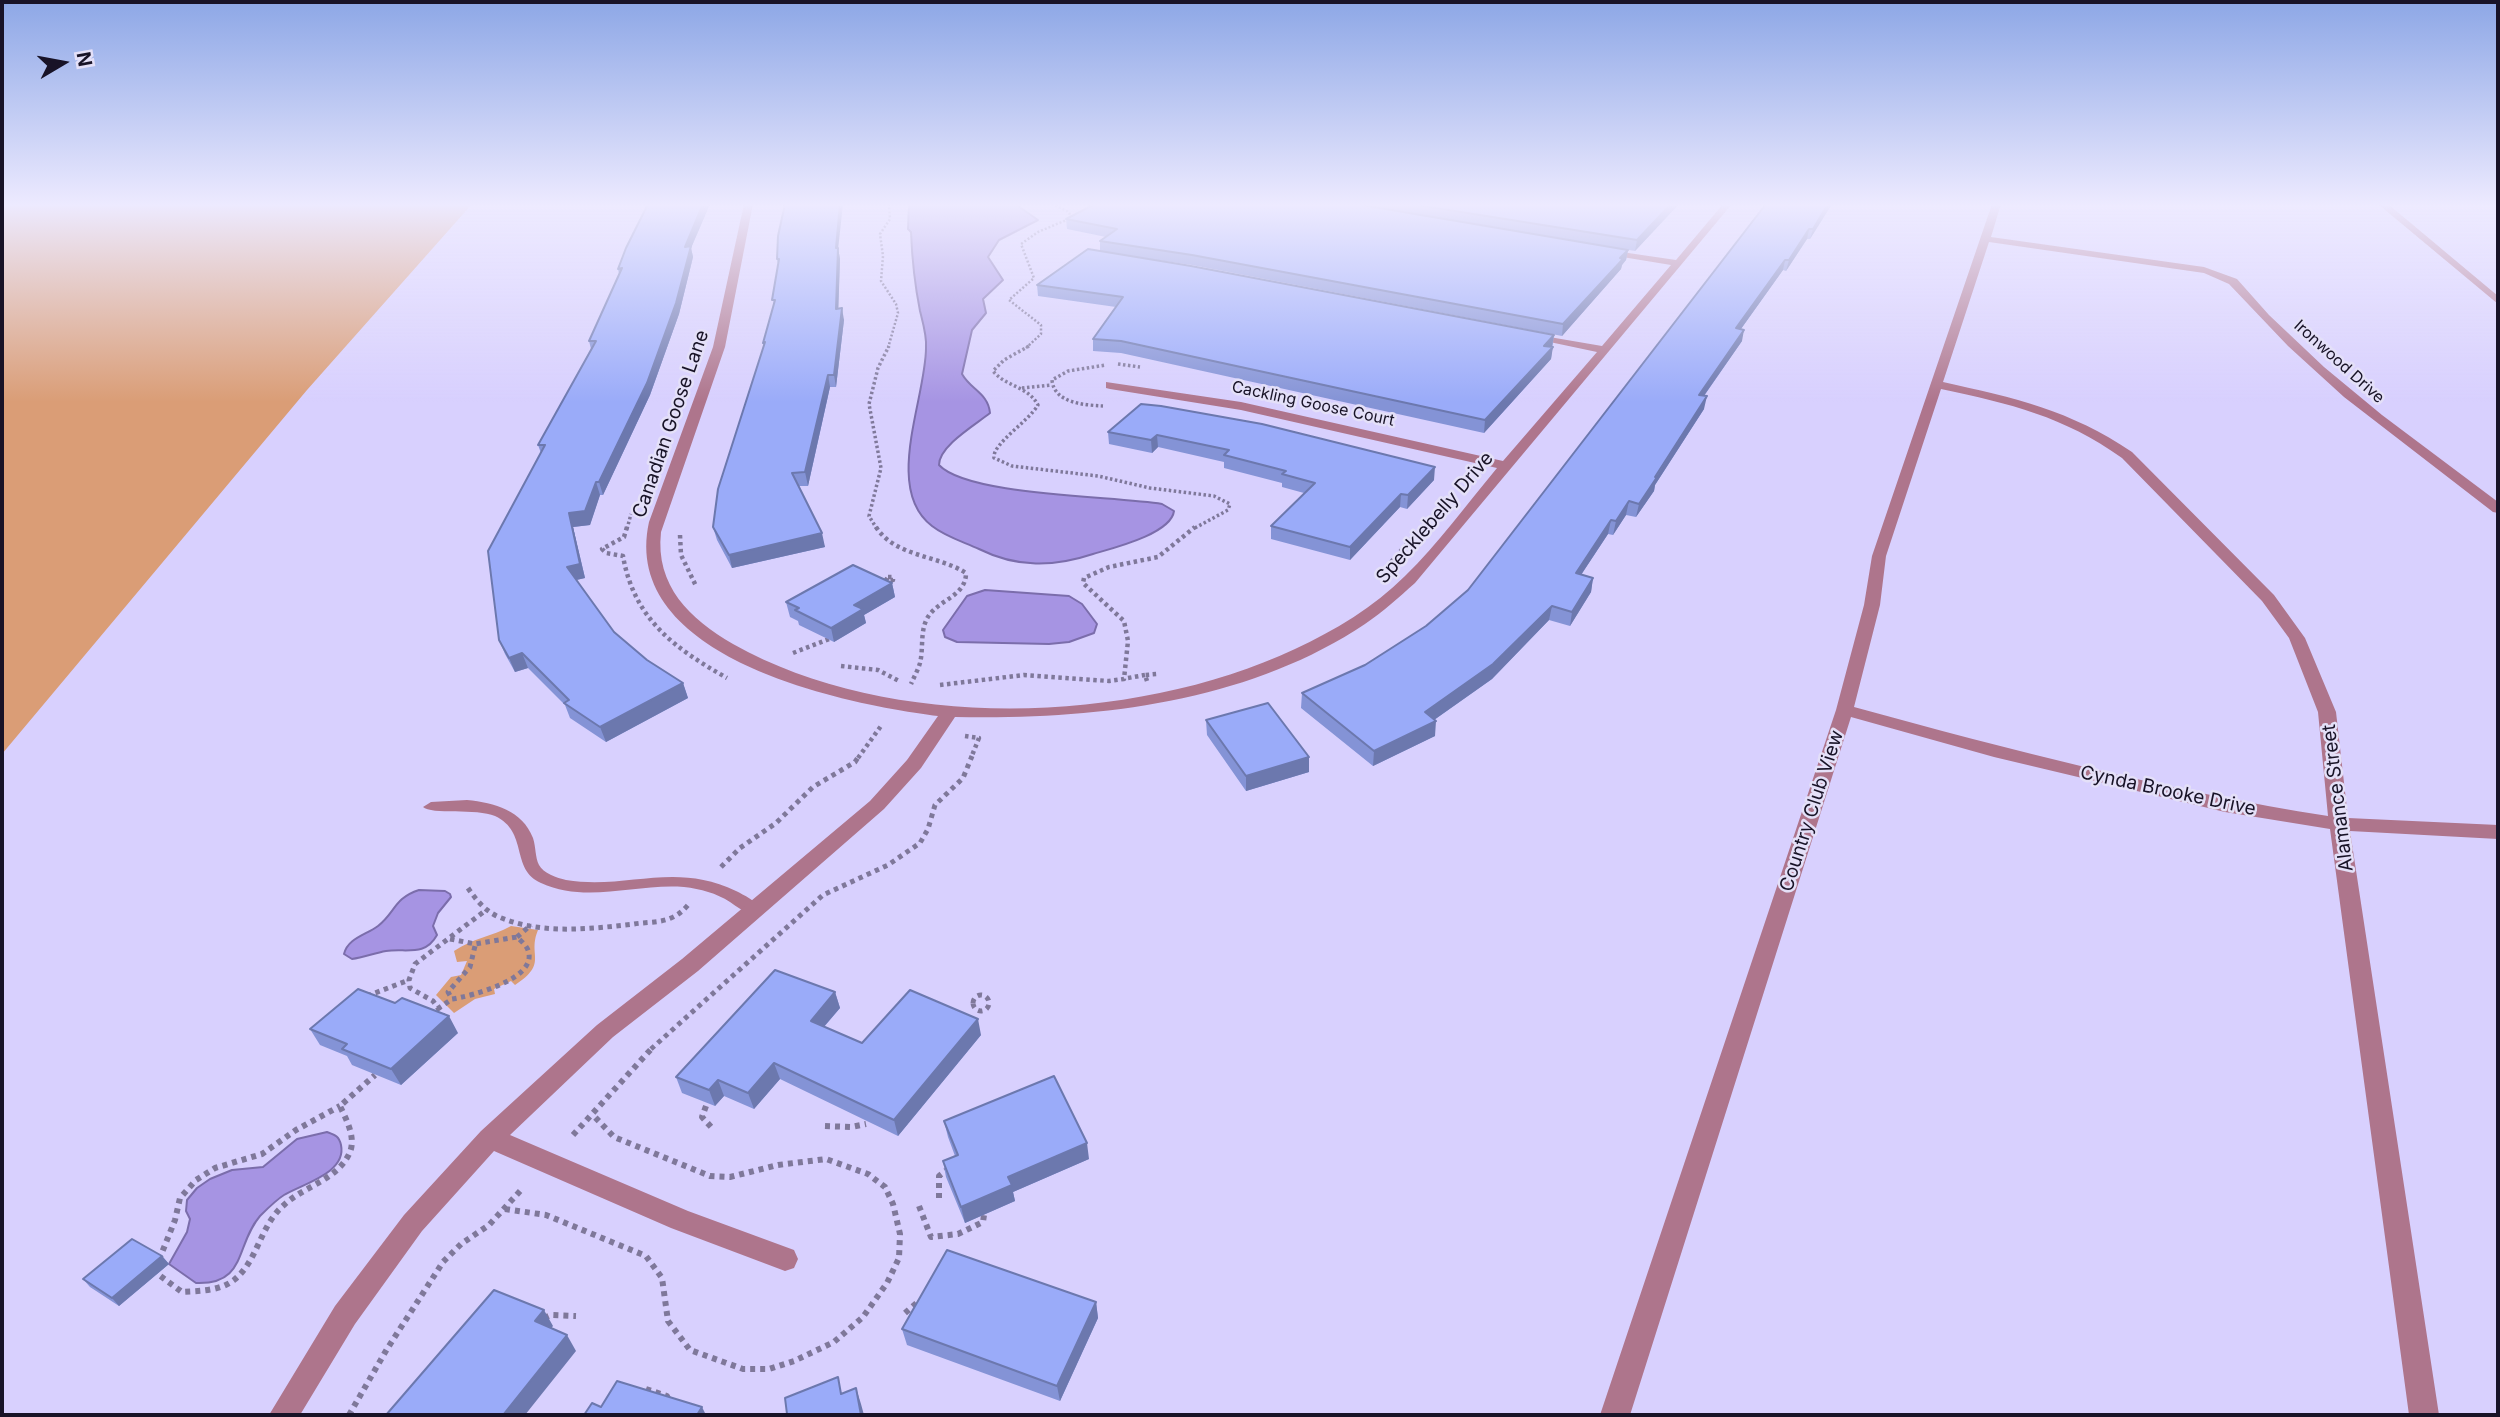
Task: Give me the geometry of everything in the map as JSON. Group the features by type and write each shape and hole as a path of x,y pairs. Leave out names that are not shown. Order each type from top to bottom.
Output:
{"street":[{"name":"Canadian Goose Lane","path":"736,270 719,348 654,529 654,562 662,583 674,605 688,621 714,641 789,678 887,704 950,711"},
{"name":"Specklebelly Drive","path":"950,711 1029,711 1121,704 1228,681 1318,647 1386,603 1410,580 1671,270"},
{"name":"Country Club View","path":"1615,1415 1845,710 1872,605 1879,556 1975,270"},
{"name":"Ironwood Drive","path":"2204,270 2232,278 2273,325 2367,409 2498,509"},
{"path":"2461,270 2498,301"},
{"path":"1522,334 1605,350"},
{"name":"Alamance Street","path":"1936,384 2052,413 2101,437 2127,456 2268,598 2297,638 2327,712 2339,824 2424,1415"},
{"name":"Cackling Goose Court","path":"1110,385 1241,406 1506,466"},
{"name":"Cynda Brooke Drive","path":"1845,710 1994,751 2225,806 2339,824 2498,832"},
{"path":"284,1415 345,1315 405,1234 490,1138 605,1031 690,965 877,805 914,764 950,711"},
{"path":"490,1138 680,1220 785,1259"}],"lane":[{"path":"432,807 472,806 502,813 522,831 527,862 535,872 559,884 595,887 691,880 734,896 753,909"}],"path":[{"path":"882,270 881,281 896,304 898,313 888,349 878,368 869,404 881,468 869,516 876,530 896,548 948,561 966,573 966,581 958,592 931,612 924,624 918,671 904,692"},
{"path":"1033,270 1034,278 1009,300 1041,325 1041,334 1033,344 1007,358 993,371 1000,379 1022,388 1035,398 1038,405 1032,416 1007,436 993,452 994,458 1032,469 1098,476 1150,488 1214,496 1230,504 1228,510 1195,527 1158,557 1109,567 1084,578 1083,583 1087,588 1098,593 1121,615 1128,641 1122,663 1124,679"},
{"path":"1022,388 1051,385"},
{"path":"1389,564 1449,497"},
{"path":"835,666 866,666 884,670 900,682 922,685"},
{"path":"935,686 1024,675 1109,681 1145,675"},
{"path":"720,868 740,848 776,823 813,787 855,762 881,726"},
{"path":"573,1135 638,1061 823,895 906,855 920,843 928,829 935,805 963,778 979,738 936,732"},
{"path":"468,888 486,910 516,923 576,929 674,918 693,899"},
{"path":"449,1025 433,1001 410,988 409,980 415,964 486,910"},
{"path":"450,939 475,946 517,937 531,925"},
{"path":"424,1019 452,999 493,987 526,970 530,957 527,944 517,937"},
{"path":"452,999 448,992 467,974 473,963 475,946"},
{"path":"361,999 409,980"},
{"path":"340,1106 352,1140 350,1153 335,1170 285,1204 270,1219 249,1262 233,1281 198,1292 182,1292 159,1275 155,1268 175,1220 180,1198 196,1180 215,1168 262,1154 296,1129 340,1106 375,1074"},
{"path":"706,1106 702,1117 712,1128"},
{"path":"825,1126 850,1127 866,1124"},
{"path":"939,1198 939,1176 959,1165"},
{"path":"349,1415 387,1349 443,1262 461,1244 489,1225 521,1190"},
{"path":"919,1206 931,1237 958,1234 978,1226 983,1222 984,1214"},
{"path":"905,1313 928,1296"},
{"path":"543,1319 551,1315 576,1316"},
{"path":"646,1389 667,1396 668,1411"}],"shaded area":[{"path":"2,270 413,270 307,390 2,754"},
{"path":"914,270 997,270 1003,280 983,299 986,313 972,330 962,374 983,396 990,413 951,443 939,465 955,475 1010,489 1162,504 1174,511 1163,527 1114,548 1064,561 1036,564 993,555 932,526 918,510 910,490 911,442 926,343"},
{"path":"985,590 1069,596 1082,604 1097,624 1094,633 1069,642 1049,644 957,642 945,637 943,630 967,596"},
{"path":"419,890 445,891 451,897 438,913 433,926 437,935 432,942 421,949 386,951 352,959 344,954 353,940 378,926 404,897"},
{"path":"511,926 538,930 531,971 515,985 511,981 494,989 495,994 475,999 454,1013 436,995 451,977 461,975 467,961 457,962 454,951"},
{"path":"327,1132 336,1136 341,1145 341,1155 337,1163 322,1176 281,1197 260,1216 252,1227 238,1261 224,1277 212,1282 196,1283 169,1264 187,1232 190,1219 186,1211 187,1200 197,1188 232,1170 263,1167 297,1139"}],"building":[{"path":"621,270 685,270 676,303 647,383 599,482 596,482 585,511 569,513 580,564 567,567 614,632 647,660 683,683 600,727 564,703 569,700 522,653 509,658 499,640 488,551 545,445 538,445 596,341 589,341"},
{"path":"777,270 837,270 836,309 842,308 834,375 828,375 805,472 792,473 822,533 729,555 713,527 718,489 765,342 763,343 775,300 772,300"},
{"path":"1058,270 1213,270 1554,335 1544,346 1553,347 1485,420 1121,341 1093,339 1123,297 1037,285"},
{"path":"1273,270 1613,270 1563,324"},
{"path":"1715,270 1778,270 1736,328 1744,330 1699,395 1707,396 1657,477 1639,504 1629,501 1616,521 1611,520 1576,573 1593,578 1572,612 1552,606 1493,664 1425,712 1436,721 1374,751 1302,693 1365,665 1426,626 1468,590"},
{"path":"1141,404 1262,424 1435,467 1408,495 1401,494 1350,547 1271,526 1315,483 1282,474 1286,471 1224,455 1229,450 1157,435 1151,440 1108,432"},
{"path":"853,565 892,583 854,605 863,609 831,628 795,610 799,608 786,602"},
{"path":"1268,703 1309,757 1246,776 1206,720"},
{"path":"775,970 835,992 811,1021 862,1043 910,990 978,1019 894,1120 774,1063 748,1093 718,1080 709,1090 676,1077"},
{"path":"358,989 395,1003 402,998 449,1016 391,1069 342,1049 347,1044 310,1029"},
{"path":"1054,1076 1087,1143 1008,1177 1012,1185 961,1207 943,1161 958,1155 944,1121"},
{"path":"132,1239 162,1256 112,1298 83,1279"},
{"path":"947,1250 1096,1302 1057,1386 902,1329"},
{"path":"494,1290 544,1310 535,1321 567,1335 503,1415 386,1415"},
{"path":"838,1377 841,1394 856,1388 861,1415 785,1415 785,1398"},
{"path":"617,1381 702,1407 697,1415 584,1415 592,1403 601,1407"}]}
